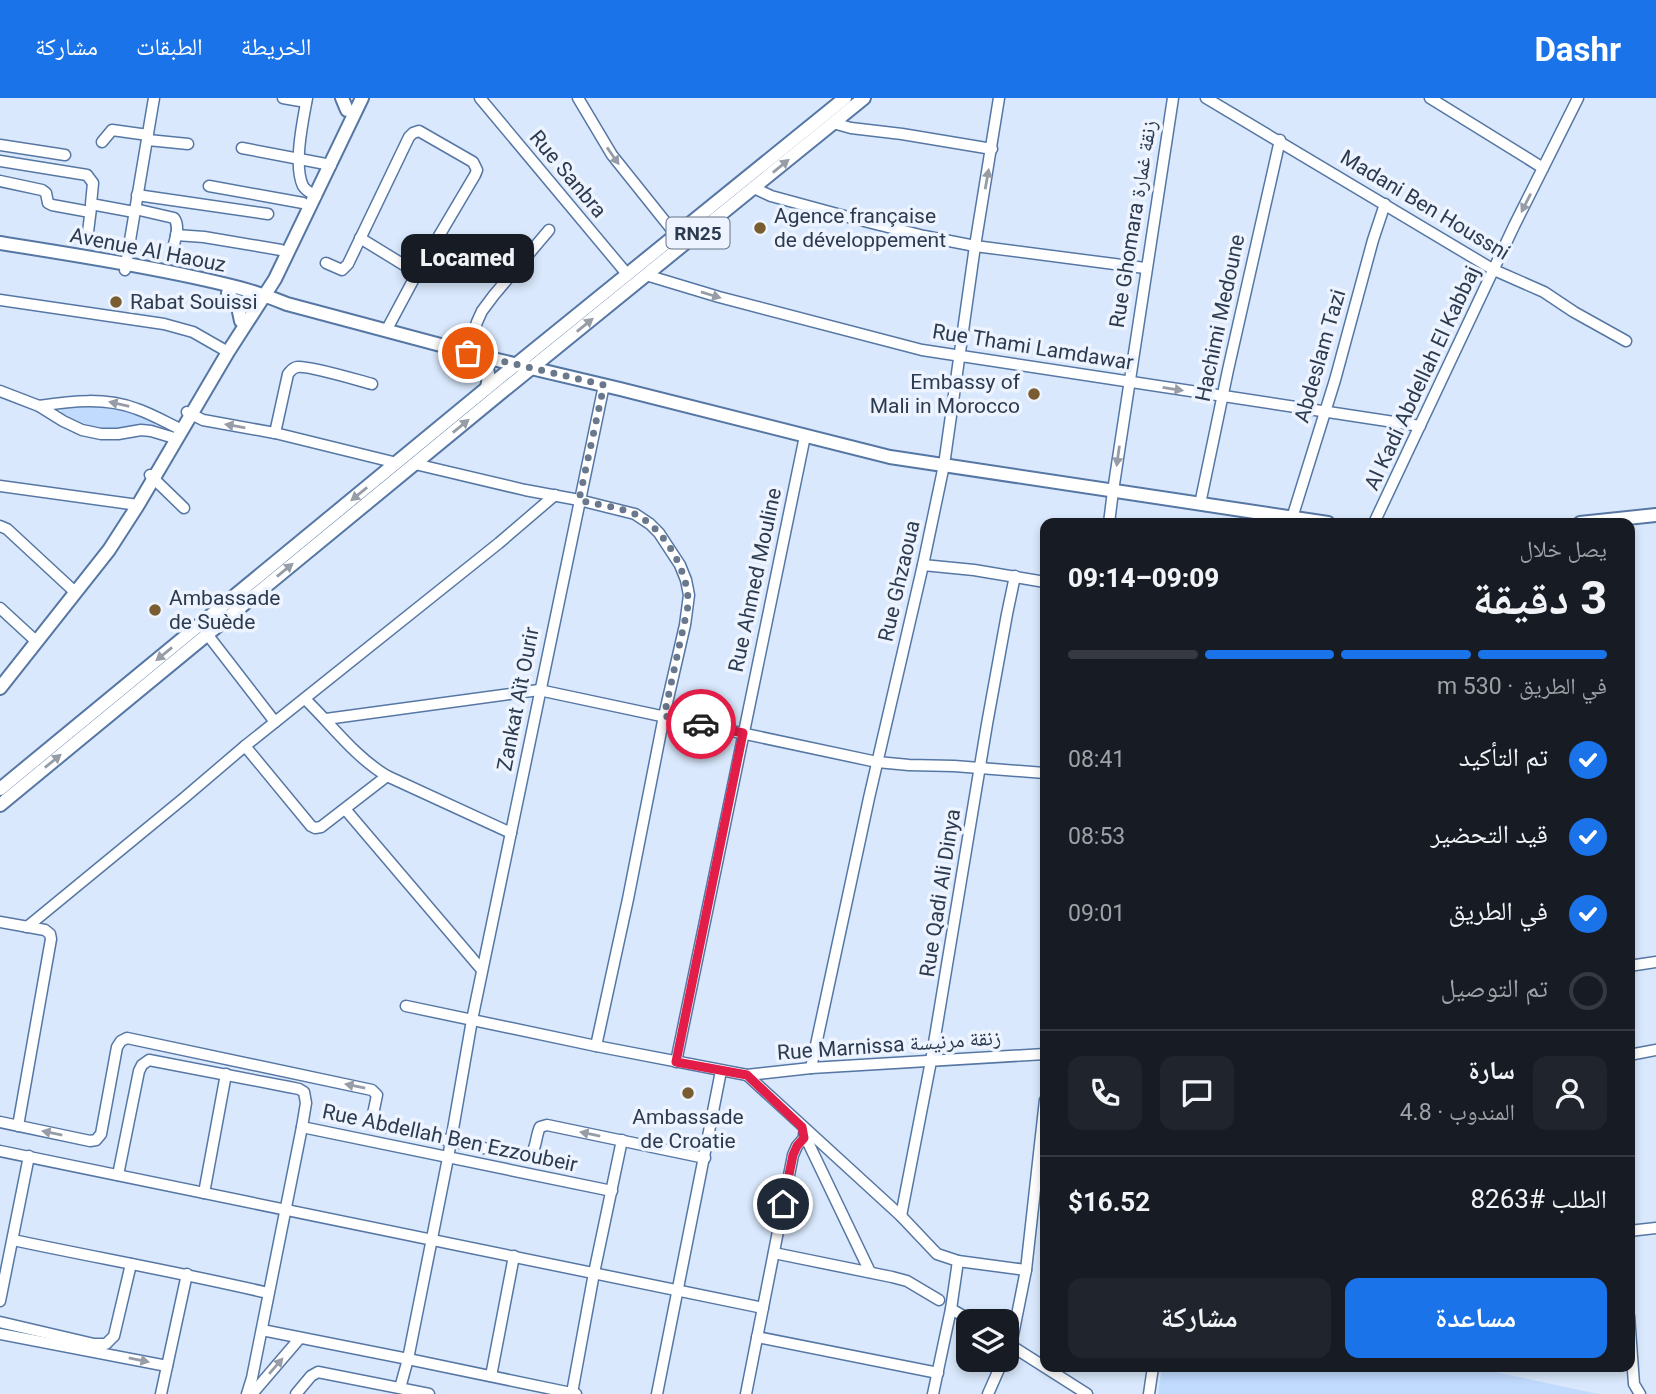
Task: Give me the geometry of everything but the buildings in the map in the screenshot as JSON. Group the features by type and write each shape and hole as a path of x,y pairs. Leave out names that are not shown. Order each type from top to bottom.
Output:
{"main road":[{"path":"0,688 74,590 108,550 177,431 260,297 281,250 362,98"},
{"name":"RN25","path":"0,789 487,388 845,98"},
{"name":"RN25","path":"0,805 864,98"},
{"path":"326,164 347,102"},
{"path":"226,351 241,321 275,279 309,197"},
{"name":"Avenue Al Haouz","path":"0,243 126,267 228,293 260,297"},
{"name":"Avenue Al Haouz","path":"0,250 164,271 468,353 890,457 1200,504 1245,517 1292,518"},
{"path":"228,293 238,307 241,321"},
{"path":"558,347 559,363 565,376"},
{"path":"482,356 488,369 487,388"},
{"path":"1628,518 1656,515"},
{"path":"0,679 35,640"}],"street":[{"path":"126,267 154,98"},
{"path":"283,98 307,100 299,171 309,197"},
{"name":"Rue Sanbra","path":"480,98 628,274"},
{"path":"578,98 611,155 676,235"},
{"name":"Rue Ghzaoua","path":"811,1068 944,465 999,98"},
{"name":"Rue Ghomara زنقة غمارة","path":"1110,518 1172,98"},
{"name":"Madani Ben Houssni","path":"1206,98 1494,270 1545,292 1574,312 1626,341"},
{"path":"1430,98 1543,168"},
{"name":"Al Kadi Abdellah El Kabbaj","path":"1376,518 1578,98"},
{"path":"833,123 992,149"},
{"path":"102,142 112,130 188,144"},
{"path":"326,263 342,270 345,268 413,132 419,131 474,162 477,170 475,175 386,331"},
{"name":"Hachimi Medoune","path":"1200,504 1280,140"},
{"path":"0,145 65,155"},
{"path":"242,148 326,164"},
{"path":"0,161 87,175 93,183 87,240"},
{"path":"0,181 42,190 46,193 48,203 52,205 134,210 174,218 177,222 172,253"},
{"path":"209,186 309,197"},
{"path":"754,188 771,196 924,236 975,246 1145,268"},
{"path":"138,195 268,214"},
{"name":"Abdeslam Tazi","path":"1292,518 1385,204"},
{"path":"468,353 482,311 549,230"},
{"path":"176,235 281,250"},
{"path":"360,239 417,273"},
{"name":"Rue Thami Lamdawar","path":"646,275 719,297 922,349 1420,426"},
{"path":"0,300 163,324 192,332 226,351"},
{"path":"275,433 288,374 293,369 298,367 316,370 372,384"},
{"name":"Zankat Aït Ourir","path":"400,1388 448,1158 482,970 604,385"},
{"path":"0,391 39,406 82,430 101,434 141,430 177,431"},
{"path":"39,406 92,400 114,402 137,408 177,431"},
{"path":"189,413 203,420 275,433 397,463"},
{"name":"Rue Ahmed Mouline","path":"676,1062 805,436"},
{"path":"415,464 622,510 643,518 668,545 683,572 689,595 688,606 596,1046"},
{"path":"152,476 184,508"},
{"path":"0,486 136,504"},
{"path":"27,927 555,495"},
{"path":"0,526 7,529 74,590"},
{"path":"923,565 1040,581"},
{"name":"Rue Qadi Ali Dinya","path":"901,1216 931,1062 999,656 1015,576"},
{"path":"0,608 35,640"},
{"path":"207,634 275,722"},
{"path":"326,719 539,690 877,762 1040,773"},
{"path":"305,699 374,769 511,833"},
{"path":"245,746 315,828 321,827 387,776"},
{"path":"345,809 482,970"},
{"path":"0,922 45,930 51,939 18,1126 0,1122"},
{"path":"1635,965 1656,962"},
{"name":"Rue Marnissa زنقة مرنيسة","path":"406,1006 747,1075 811,1068 1040,1054"},
{"name":"Rue Abdellah Ben Ezzoubeir","path":"18,1126 96,1140 101,1134 117,1047 127,1038 372,1090 377,1095 372,1119 376,1125 526,1157 533,1152 538,1131 543,1125 705,1158"},
{"path":"1635,1054 1656,1050"},
{"name":"Rue Abdellah Ben Ezzoubeir","path":"118,1175 139,1071 149,1060 299,1089 304,1093 306,1103 302,1127 612,1191"},
{"path":"657,1394 722,1071"},
{"path":"204,1193 226,1074"},
{"path":"747,1075 901,1216 937,1254 958,1261 1026,1270"},
{"path":"249,1394 302,1127"},
{"path":"802,1127 804,1138 870,1272"},
{"path":"746,1394 793,1155 804,1138"},
{"path":"262,1330 574,1394 594,1273 622,1140"},
{"path":"1017,1309 1026,1270 1040,1145"},
{"path":"0,1151 763,1308"},
{"path":"0,1301 29,1156"},
{"path":"1635,1230 1656,1228"},
{"path":"13,1240 187,1274 268,1293"},
{"path":"774,1253 907,1281 939,1300"},
{"path":"491,1376 514,1256"},
{"path":"933,1394 958,1261"},
{"path":"0,1322 94,1344 106,1344 114,1336 131,1264"},
{"path":"161,1394 187,1274"},
{"path":"951,1309 956,1312"},
{"path":"0,1334 167,1366"},
{"path":"757,1337 938,1373"},
{"path":"249,1394 300,1338"},
{"path":"1019,1354 1040,1366"},
{"path":"296,1394 311,1376 318,1372 429,1394"},
{"path":"988,1394 998,1372"},
{"path":"1050,1372 1087,1394"},
{"path":"1149,1394 1152,1372"},
{"path":"1633,1372 1634,1384 1640,1394"}],"shaded area":[{"path":"96,406 128,411 156,423 153,429 97,429 61,413 62,407"},
{"path":"1161,1372 1495,1372 1598,1394 1158,1394"}],"way so far":[{"path":"468,353 604,385 579,500 643,518 659,533 680,565 689,595 688,606 664,716 701,724"}],"place":[{"name":"Agence française de développement","path":"760,228"},
{"name":"Rabat Souissi","path":"116,302"},
{"name":"Locamed","path":"468,353"},
{"name":"Embassy of Mali in Morocco","path":"1034,394"},
{"name":"Ambassade de Suède","path":"155,610"},
{"name":"Ambassade de Croatie","path":"688,1093"}],"route":[{"path":"701,724 743,733 676,1062 747,1075 802,1127 804,1138 794,1150 783,1204"}]}
